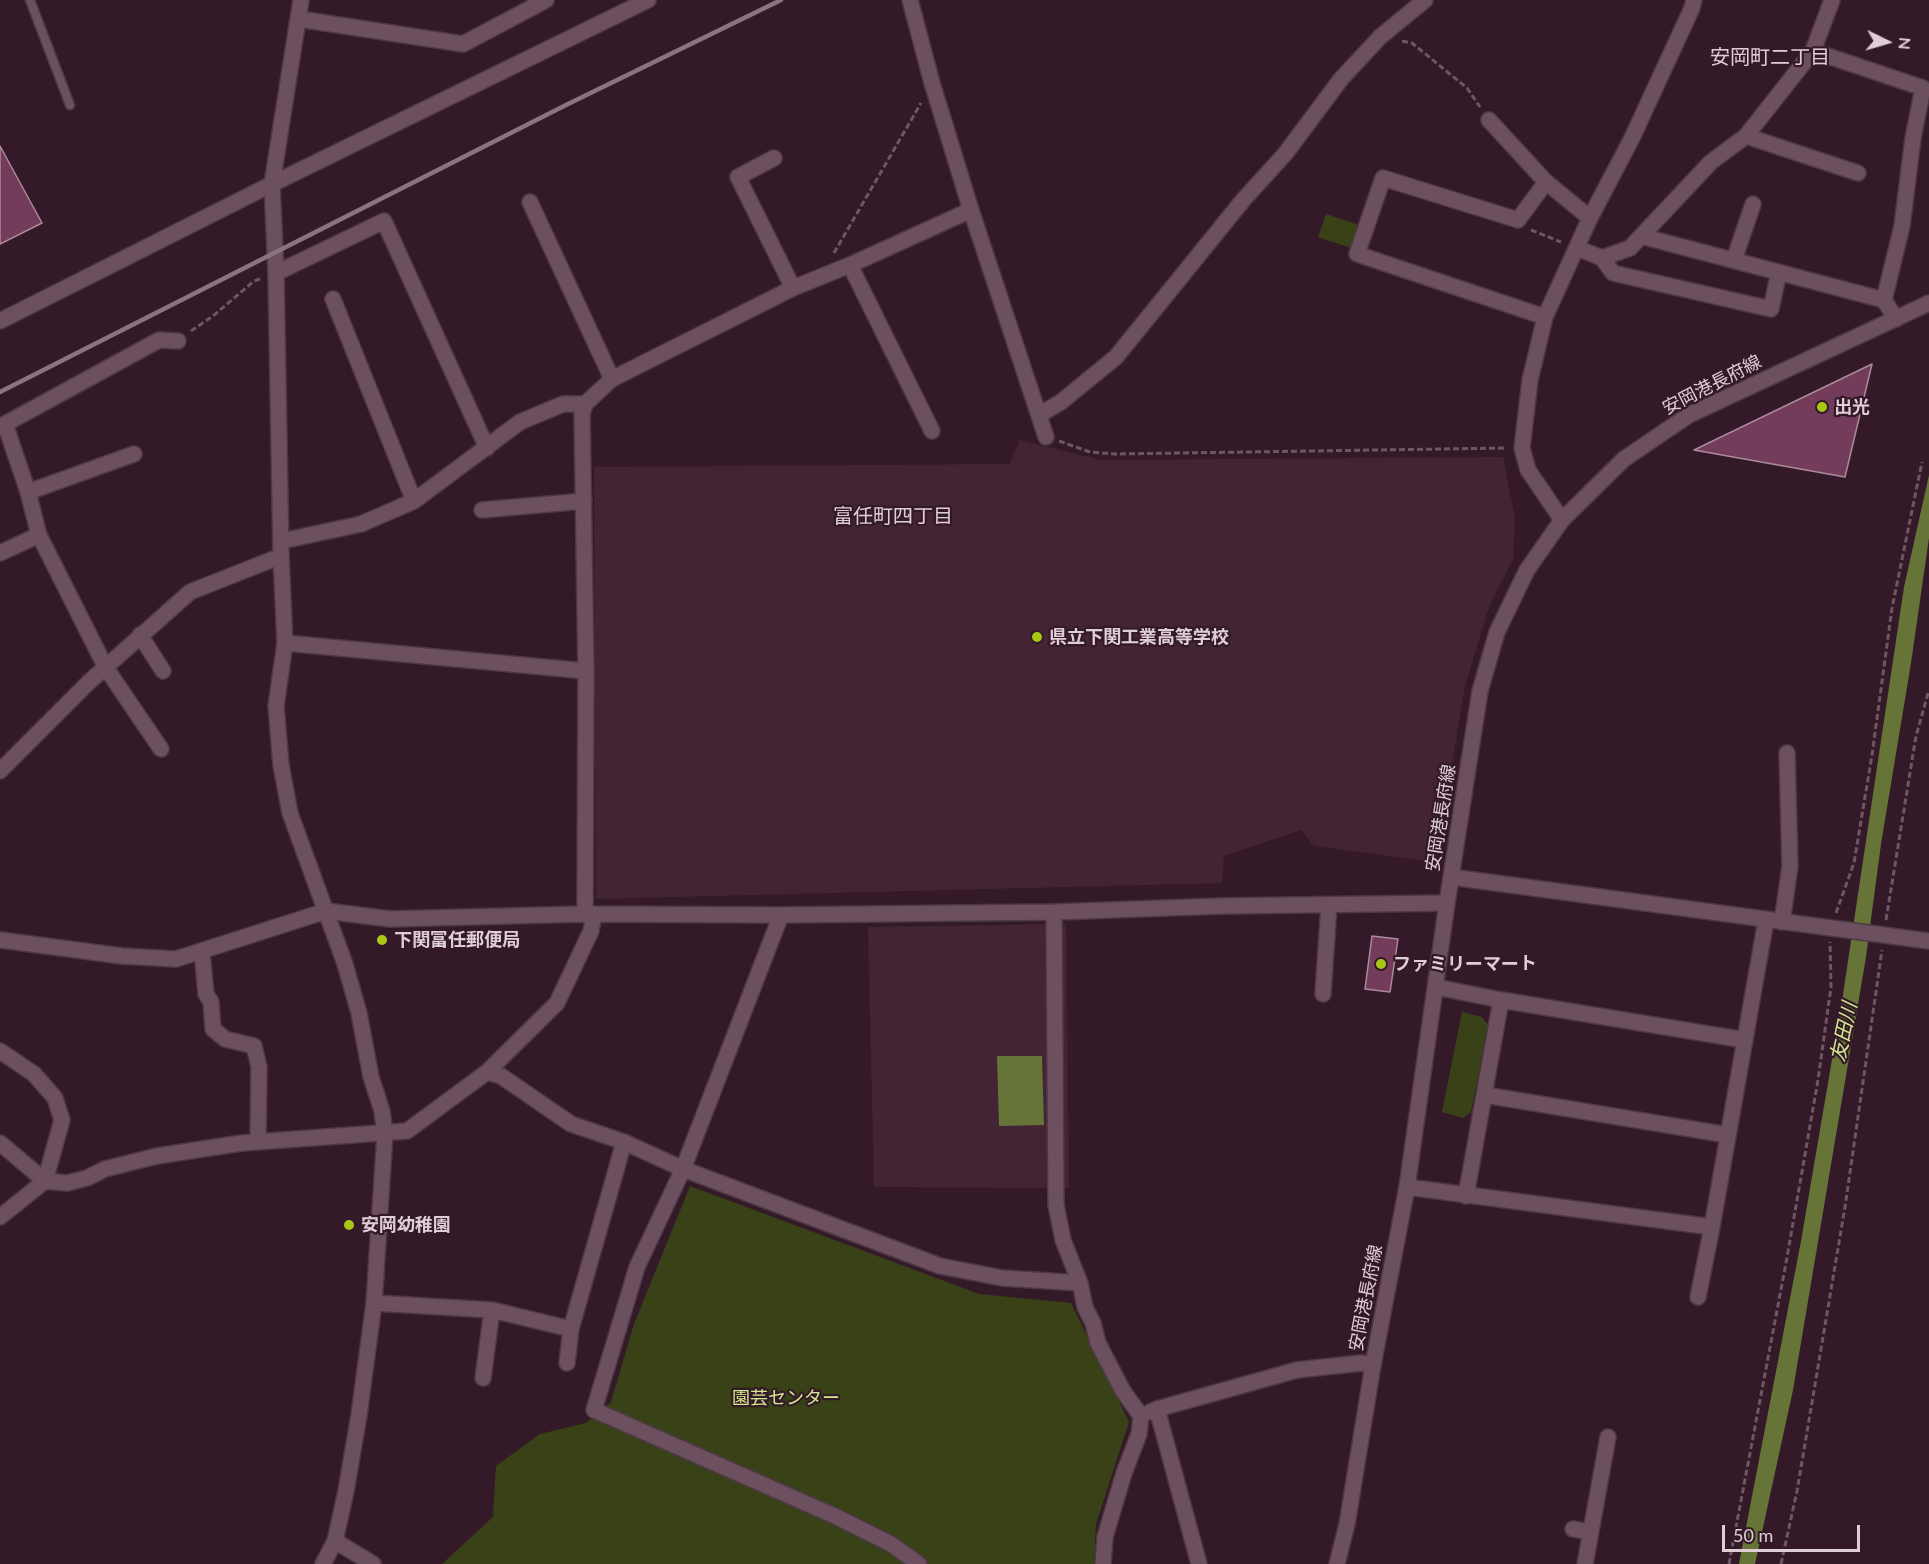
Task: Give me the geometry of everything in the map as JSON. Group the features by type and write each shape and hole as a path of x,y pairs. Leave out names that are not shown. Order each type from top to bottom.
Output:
{"street":[{"path":"302,0 272,184 285,643 276,706 281,765 290,813 345,964 359,1013 370,1077 382,1112 385,1133 374,1303 350,1470 335,1541 323,1564"},
{"path":"299,19 463,44 546,0"},
{"path":"0,321 272,184 648,0"},
{"path":"910,0 932,83 971,210 1046,437"},
{"path":"1040,415 1061,402 1116,357 1244,199 1285,154 1341,79 1380,36 1425,0"},
{"path":"1562,520 1528,470 1522,448 1530,380 1545,317 1590,218 1632,138 1694,0"},
{"path":"1602,258 1630,248 1711,162 1746,135 1813,51 1832,0"},
{"path":"1813,51 1923,88 1913,138 1902,226 1884,300"},
{"path":"1489,120 1546,182 1590,218"},
{"path":"1746,135 1858,173"},
{"path":"1913,138 1929,141"},
{"path":"774,158 738,177 793,288"},
{"path":"1545,317 1357,254 1383,178 1518,220 1546,182"},
{"path":"530,202 561,252 612,380"},
{"path":"1734,260 1753,204"},
{"path":"0,1143 45,1181 67,1183 87,1178 105,1169 157,1156 258,1142 407,1131 487,1072 557,1003 591,931 582,414 585,404 612,380 793,288 850,265 971,210"},
{"path":"276,273 384,221 487,448"},
{"path":"1641,236 1884,300 1896,319"},
{"path":"1577,248 1602,258 1613,273 1771,309 1779,272"},
{"path":"850,265 932,431"},
{"path":"333,299 414,501"},
{"name":"安岡港長府線","path":"1337,1564 1347,1524 1373,1365 1407,1187 1447,903 1480,692 1497,632 1527,570 1562,520 1624,459 1689,415 1929,303"},
{"path":"162,749 106,668 39,536 28,492 3,426 159,340 178,341"},
{"path":"0,771 140,635 190,592 281,549 361,524 414,501 520,422 563,404 585,404"},
{"path":"28,492 134,454"},
{"path":"482,510 584,501"},
{"path":"0,553 39,536"},
{"path":"140,635 164,670"},
{"path":"285,643 586,671"},
{"path":"1782,922 1790,866 1786,753"},
{"path":"1451,877 1929,941"},
{"path":"0,940 122,956 176,959 327,911 390,919 590,914 781,915 1054,912 1222,906 1447,903"},
{"path":"1323,994 1329,905"},
{"path":"1054,912 1056,1205 1063,1240 1080,1283 1085,1307 1093,1323 1098,1343 1123,1391 1142,1416 1139,1434 1124,1473 1105,1536 1103,1564"},
{"path":"781,915 683,1169 638,1267 594,1410 837,1517 891,1544 919,1564"},
{"path":"1698,1297 1713,1227 1766,920"},
{"path":"202,952 206,994 211,1002 213,1029 225,1040 254,1046 259,1067 258,1142"},
{"path":"1436,987 1501,1000 1745,1040"},
{"path":"1466,1196 1501,1000"},
{"path":"0,1051 34,1074 56,1098 62,1120 45,1181 0,1217"},
{"path":"487,1072 501,1076 571,1124 624,1142 683,1169 940,1266 1002,1278 1080,1283"},
{"path":"1485,1095 1728,1135"},
{"path":"567,1363 571,1329 624,1142"},
{"path":"1407,1187 1713,1227"},
{"path":"374,1303 492,1310 571,1329"},
{"path":"483,1378 492,1310"},
{"path":"1142,1416 1157,1409 1296,1370 1361,1363 1373,1365"},
{"path":"1157,1409 1199,1564"},
{"path":"1585,1564 1608,1437"},
{"path":"1574,1529 1590,1532"},
{"path":"335,1541 373,1564"}],"lane":[{"path":"30,0 70,105"}],"path":[{"path":"1380,36 1412,43 1467,88 1489,120"},
{"path":"820,278 932,83"},
{"path":"1518,220 1523,227 1577,248"},
{"path":"178,341 213,316 254,281 276,273"},
{"path":"1046,437 1090,452 1115,454 1522,448"},
{"path":"1729,1564 1818,1080 1831,987 1830,928 1854,863 1872,755 1892,608 1922,462"},
{"path":"1781,1564 1797,1491 1845,1207 1884,936 1916,736 1929,690"}],"shaded area":[{"name":"県立下関工業高等学校","path":"1019,440 1101,460 1503,457 1515,518 1513,560 1490,604 1465,686 1435,862 1314,846 1301,830 1224,856 1222,883 596,899 594,467 1010,464"},
{"path":"1066,924 1069,1188 874,1187 868,927"}],"green space":[{"path":"1326,214 1359,225 1351,248 1318,237"},
{"path":"1462,1012 1482,1017 1488,1025 1471,1112 1463,1118 1442,1112"},
{"name":"園芸センター","path":"690,1186 979,1294 1071,1303 1129,1422 1096,1524 1094,1564 442,1564 493,1517 496,1466 540,1434 586,1423 611,1402 634,1324"}],"water":[{"name":"友田川","path":"1929,475 1929,538 1911,663 1881,844 1866,957 1793,1390 1755,1564 1739,1564 1801,1241 1842,1001 1904,587"},
{"path":"997,1056 1042,1056 1044,1125 999,1126"}],"building":[{"path":"0,146 42,223 0,244"},
{"name":"出光","path":"1872,364 1845,477 1694,450"},
{"name":"ファミリーマート","path":"1372,936 1398,939 1390,992 1365,989"}],"railway":[{"path":"0,392 566,105 781,0"}],"place":[{"name":"出光","path":"1822,407"},
{"name":"県立下関工業高等学校","path":"1037,637"},
{"name":"下関冨任郵便局","path":"382,940"},
{"name":"ファミリーマート","path":"1381,964"},
{"name":"安岡幼稚園","path":"349,1225"}],"district":[{"name":"安岡町二丁目","path":"1770,58"},
{"name":"富任町四丁目","path":"893,517"}]}
